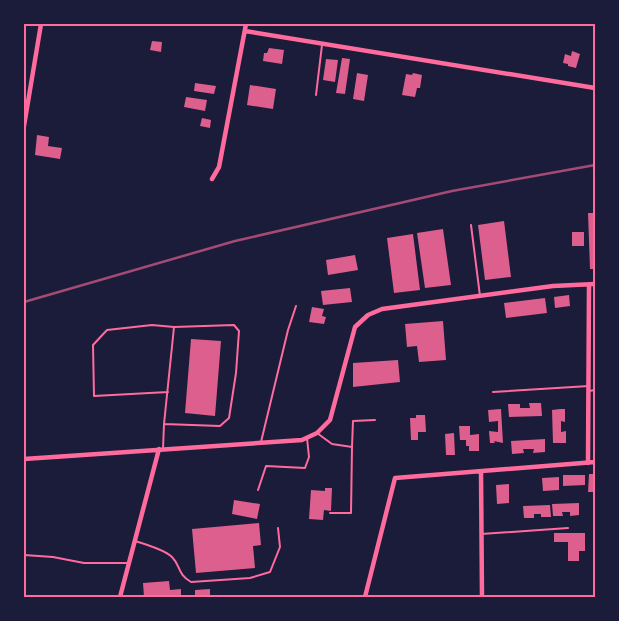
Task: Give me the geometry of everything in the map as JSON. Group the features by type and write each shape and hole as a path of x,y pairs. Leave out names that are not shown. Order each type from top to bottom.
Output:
{"street":[{"path":"24,126 41,24"},
{"path":"212,180 219,167 246,24"},
{"path":"245,31 595,88"},
{"path":"24,459 302,440 317,433 330,420 355,326 368,315 382,309 553,286 595,284"},
{"path":"588,463 589,285"},
{"path":"120,597 161,449"},
{"path":"365,597 395,478 595,462"},
{"path":"481,472 482,597"}],"lane":[{"path":"316,95 322,45"},
{"path":"471,225 480,296"},
{"path":"261,443 288,330 296,306"},
{"path":"164,424 220,426 229,418 236,373 239,331 234,326 174,327 152,324 107,330 93,346 94,396 168,392"},
{"path":"161,449 174,327"},
{"path":"493,392 588,388 595,390"},
{"path":"330,513 351,513 353,421 375,420"},
{"path":"317,433 332,444 352,447"},
{"path":"258,490 266,466 305,468 309,457 308,438"},
{"path":"135,541 148,544 172,557 184,578 191,582 250,578 270,572 280,547 278,528"},
{"path":"481,534 568,528"},
{"path":"24,555 53,557 84,563 129,563"}],"building":[{"path":"152,41 162,42 161,52 150,50"},
{"path":"269,48 284,50 282,64 263,61 264,53 267,53"},
{"path":"572,51 580,54 576,68 563,63 565,54 571,56"},
{"path":"342,58 350,59 345,94 336,93"},
{"path":"326,59 338,60 335,82 323,80"},
{"path":"357,73 368,75 364,101 353,99"},
{"path":"413,73 422,75 420,88 417,88 415,97 402,95 406,74 412,75"},
{"path":"195,83 216,86 214,94 194,91"},
{"path":"250,85 276,89 273,109 247,105"},
{"path":"186,97 207,100 205,111 184,107"},
{"path":"202,118 211,120 210,128 200,126"},
{"path":"37,135 49,137 48,146 62,148 60,159 35,155"},
{"path":"588,213 595,213 595,269 590,269"},
{"path":"504,221 511,277 485,280 478,225"},
{"path":"443,229 451,285 425,288 417,233"},
{"path":"572,232 584,232 584,246 572,246"},
{"path":"413,234 420,290 394,293 387,238"},
{"path":"355,255 358,270 328,275 326,260"},
{"path":"350,288 352,302 323,305 321,291"},
{"path":"569,295 570,306 555,308 554,297"},
{"path":"545,298 547,313 506,318 504,303"},
{"path":"312,307 324,309 322,316 326,317 324,324 309,322"},
{"path":"443,321 446,360 419,362 417,346 407,347 405,324"},
{"path":"191,339 221,341 215,416 185,413"},
{"path":"398,360 400,382 353,387 353,363"},
{"path":"529,403 541,403 542,416 509,417 508,404 520,404 520,408 530,408"},
{"path":"501,409 503,443 494,441 495,443 490,443 489,431 498,432 498,421 489,422 488,410"},
{"path":"565,409 565,422 561,421 561,432 566,431 566,443 553,443 552,410"},
{"path":"416,415 425,415 426,432 418,432 418,440 411,440 410,418 416,418"},
{"path":"459,426 470,426 470,435 479,434 479,451 469,451 469,446 466,446 466,440 460,440"},
{"path":"454,433 455,455 446,455 445,434"},
{"path":"545,439 545,452 533,453 534,449 523,449 524,453 512,454 511,441"},
{"path":"589,474 595,474 595,492 588,492"},
{"path":"563,475 585,475 585,485 563,486"},
{"path":"559,477 559,490 543,491 542,478"},
{"path":"509,484 509,503 497,504 496,485"},
{"path":"325,488 332,488 331,511 324,510 323,520 309,519 311,490 325,491"},
{"path":"234,500 260,504 257,519 232,514"},
{"path":"579,503 579,515 570,516 570,512 562,512 563,516 553,516 552,504"},
{"path":"550,505 551,517 541,517 541,514 534,514 534,518 524,518 523,506"},
{"path":"259,523 261,545 253,546 255,568 196,573 192,529"},
{"path":"554,533 585,533 585,551 579,551 579,561 568,561 568,542 554,542"},
{"path":"169,581 170,590 181,589 181,597 144,597 143,583"},
{"path":"210,589 210,597 195,597 195,590"}],"railway":[{"path":"24,302 235,241 452,191 595,165"}]}
